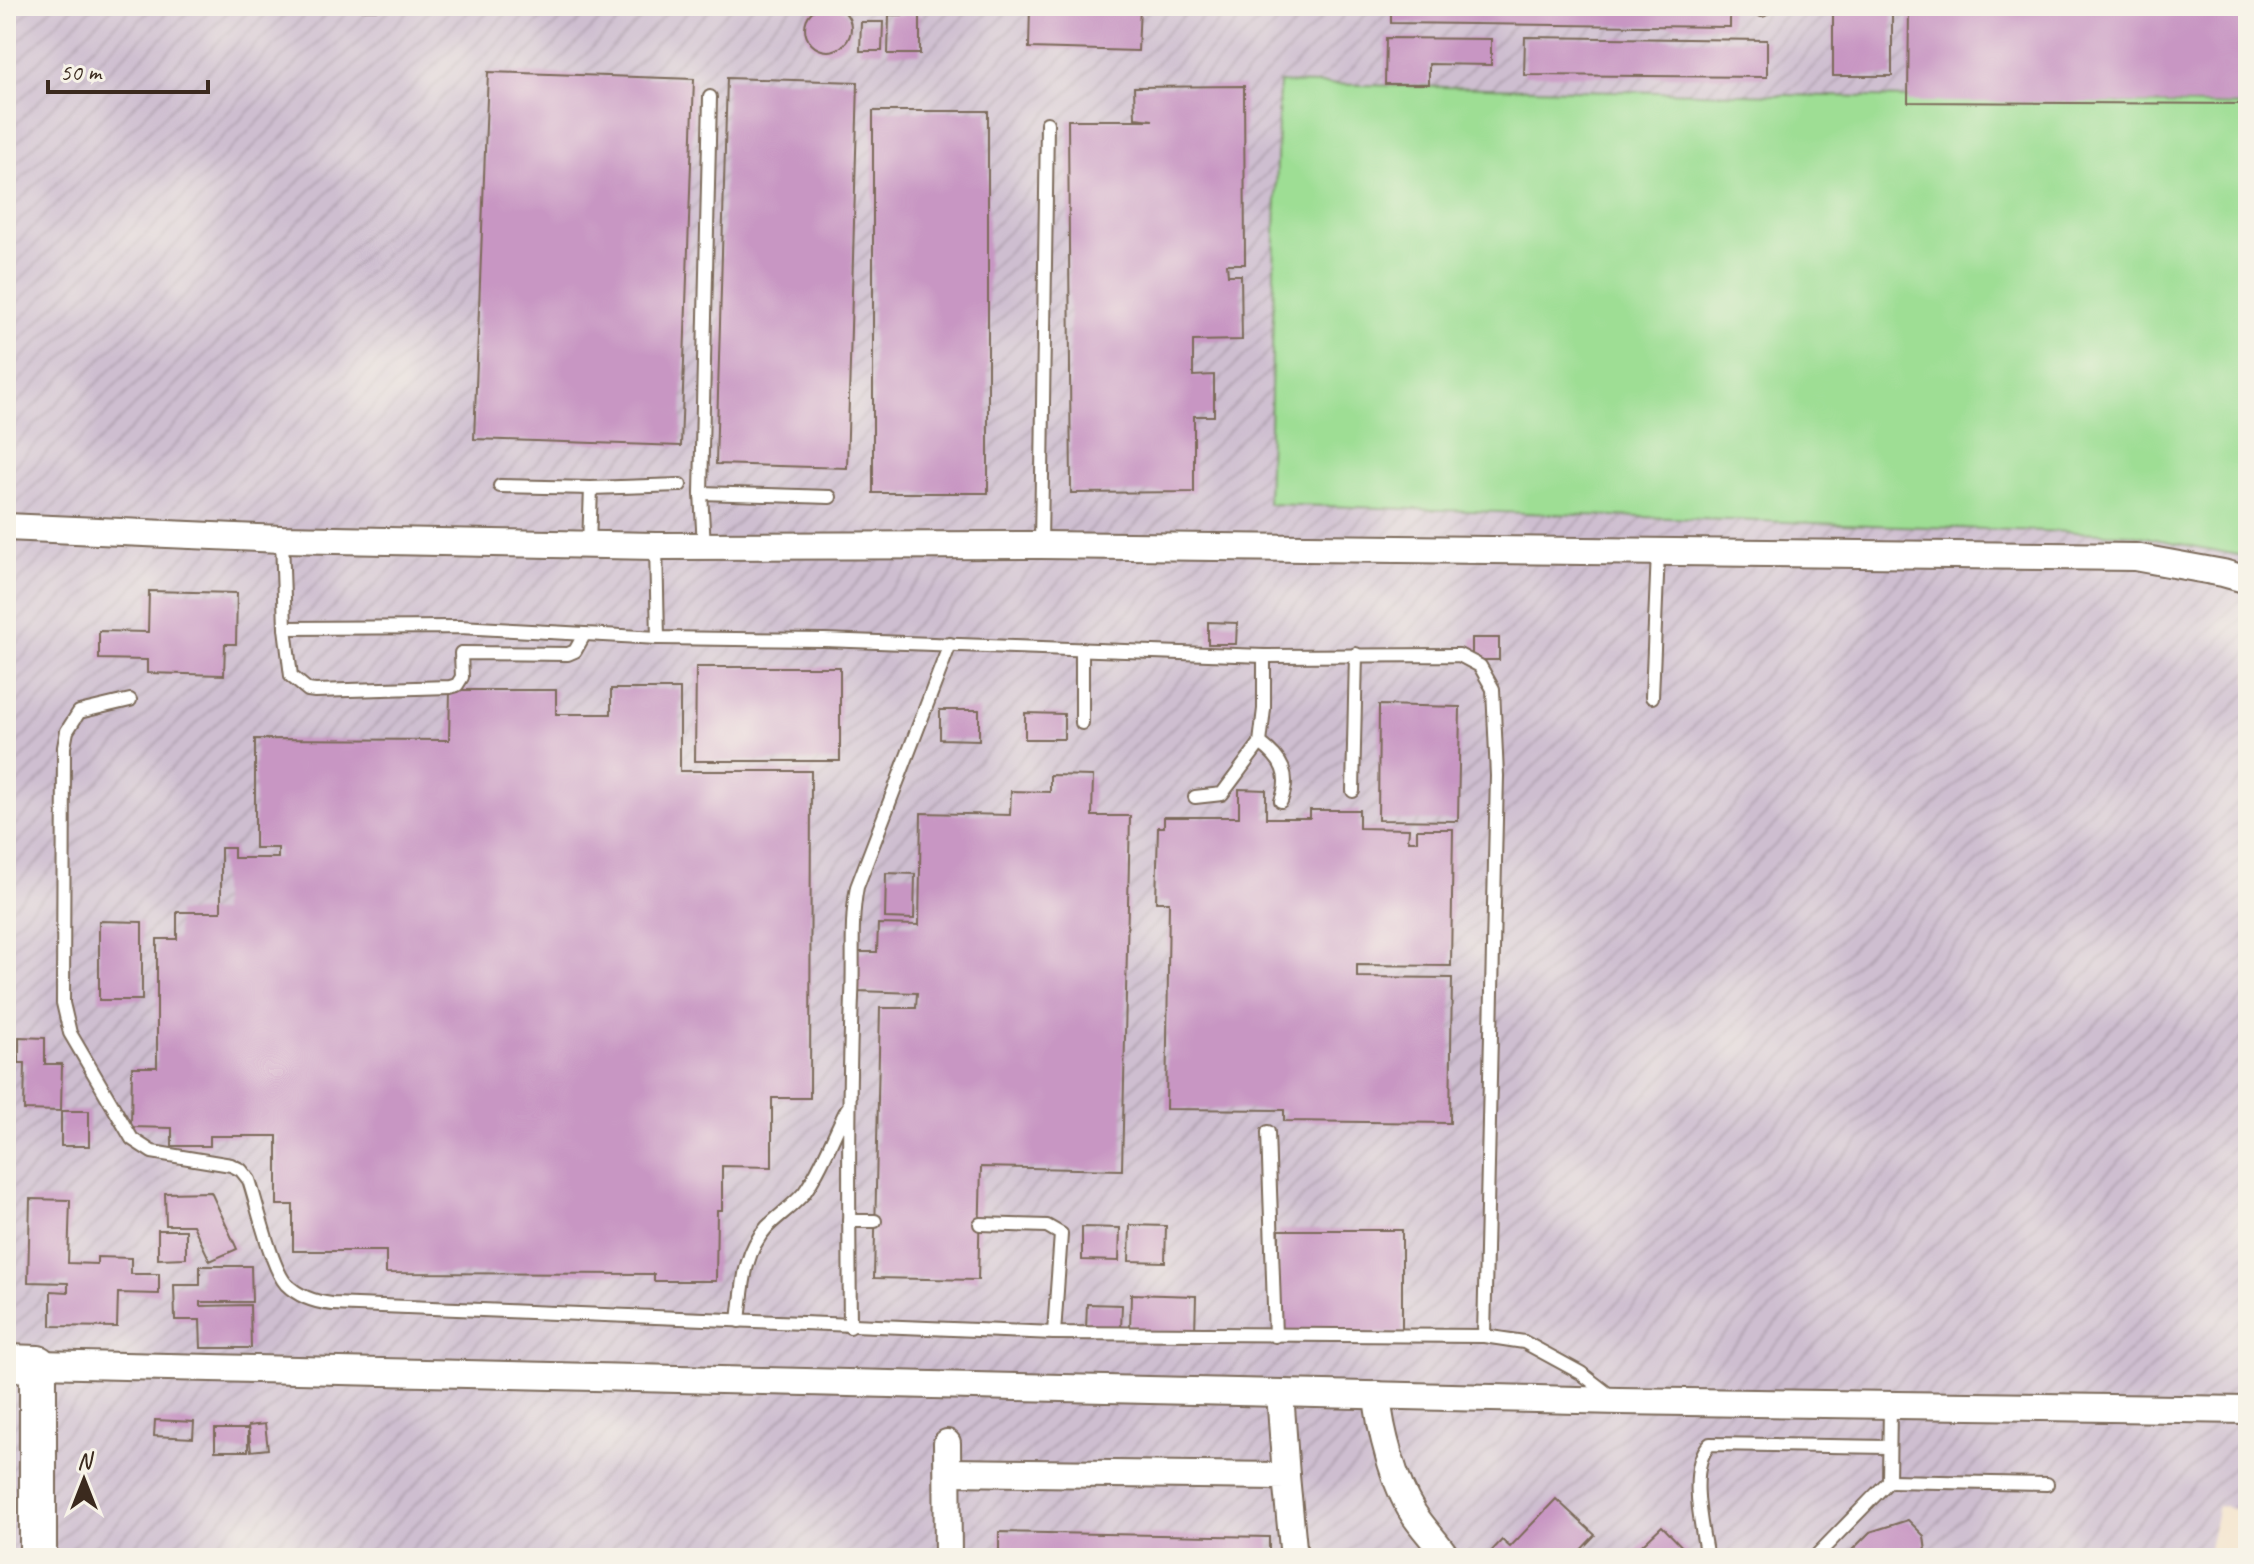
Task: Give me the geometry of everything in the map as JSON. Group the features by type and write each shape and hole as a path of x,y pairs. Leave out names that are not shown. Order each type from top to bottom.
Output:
{"main road":[{"path":"22,1364 38,1558"}],"street":[{"path":"6,527 282,539 656,546 1041,545 2135,557 2248,580"},
{"path":"22,1364 1619,1401 2248,1410"},
{"path":"1280,1393 1294,1558"},
{"path":"1377,1395 1379,1418 1396,1475 1413,1513 1447,1558"},
{"path":"947,1443 948,1558"},
{"path":"948,1472 1286,1476"}],"lane":[{"path":"704,546 701,493 710,97"},
{"path":"1041,545 1047,123"},
{"path":"500,486 591,488 680,485"},
{"path":"589,545 591,488"},
{"path":"701,493 830,497"},
{"path":"282,539 285,628 291,676 308,690 457,685 462,677 460,627"},
{"path":"656,546 658,638"},
{"path":"1652,697 1658,552"},
{"path":"285,628 460,627 658,638 824,640 1264,656 1459,655 1480,666 1493,689 1497,776 1484,1336"},
{"path":"461,653 568,654 575,651 584,635"},
{"path":"850,1327 848,1108 853,907 857,887 950,644"},
{"path":"1082,649 1082,723"},
{"path":"1353,791 1356,654"},
{"path":"1195,797 1222,794 1241,764 1260,743 1264,709 1264,656"},
{"path":"130,700 79,712 67,731 64,747 63,1003 70,1033 132,1139 152,1152 231,1165 241,1170 249,1180 283,1280 314,1302 850,1327 1054,1333 1484,1336 1524,1342 1581,1373 1619,1401"},
{"path":"1260,743 1281,764 1286,775 1287,787 1281,801"},
{"path":"739,1321 746,1268 754,1245 805,1191 848,1108"},
{"path":"1268,1132 1275,1336"},
{"path":"849,1221 875,1221"},
{"path":"980,1224 1047,1226 1061,1234 1054,1333"},
{"path":"1814,1558 1889,1481 1890,1404"},
{"path":"1707,1558 1698,1493 1702,1451 1710,1444 1889,1447"},
{"path":"1889,1481 2047,1484"}],"shaded area":[{"path":"6,6 2248,6 2248,1512 2218,1506 2207,1558 6,1558"}],"green space":[{"path":"1279,83 2248,106 2248,557 2130,534 1268,504"}],"building":[{"path":"828,5 844,12 851,28 844,44 828,51 812,44 805,28 812,12"},
{"path":"174,6 451,6 451,10 174,9"},
{"path":"1030,6 1140,6 1138,51 1029,48"},
{"path":"1391,6 1730,6 1730,27 1391,23"},
{"path":"1833,6 1892,6 1892,76 1833,76"},
{"path":"1909,6 2248,6 2248,104 1908,102"},
{"path":"889,15 920,15 920,54 888,54"},
{"path":"861,22 883,22 882,51 860,51"},
{"path":"1525,37 1767,40 1767,77 1524,75"},
{"path":"1386,38 1491,39 1491,65 1429,64 1429,84 1385,84"},
{"path":"488,72 694,79 681,446 474,439"},
{"path":"727,78 858,82 847,468 716,464"},
{"path":"1244,86 1245,264 1227,264 1228,275 1241,275 1242,340 1193,341 1193,376 1214,375 1214,416 1194,416 1194,492 1071,493 1068,120 1153,120 1135,118 1134,87"},
{"path":"873,111 988,111 988,493 873,493"},
{"path":"149,591 237,593 236,644 225,644 224,675 147,673 147,660 99,659 99,631 148,632"},
{"path":"1208,622 1237,623 1236,644 1208,644"},
{"path":"1472,638 1499,638 1499,660 1472,660"},
{"path":"696,667 840,667 840,761 695,761"},
{"path":"611,689 680,689 680,771 811,771 810,1098 772,1098 772,1167 722,1166 722,1210 717,1210 716,1281 654,1281 654,1274 386,1273 386,1251 293,1251 293,1205 277,1205 277,1136 210,1136 210,1146 172,1146 172,1128 131,1127 132,1067 157,1067 157,939 177,939 177,912 221,912 221,848 234,848 234,858 278,858 278,848 255,848 255,739 449,740 450,690 556,690 556,714 611,714"},
{"path":"1379,705 1460,707 1458,821 1378,820"},
{"path":"940,710 979,710 979,740 940,739"},
{"path":"1025,713 1064,714 1064,739 1025,739"},
{"path":"1050,775 1093,776 1092,816 1130,816 1122,1170 981,1167 978,1280 874,1278 880,1008 916,1008 917,993 856,991 857,952 877,952 878,924 919,925 921,813 1010,815 1011,791 1050,792"},
{"path":"1239,789 1266,790 1266,818 1310,818 1310,810 1359,810 1359,828 1409,829 1408,841 1417,841 1417,829 1453,829 1451,966 1357,965 1357,977 1452,978 1450,1123 1284,1121 1284,1110 1166,1109 1169,902 1156,902 1158,827 1164,827 1164,817 1239,817"},
{"path":"886,873 915,874 914,919 885,918"},
{"path":"99,921 142,922 142,1000 99,1000"},
{"path":"19,1037 45,1038 45,1064 62,1064 61,1111 24,1110 25,1063 19,1063"},
{"path":"61,1111 89,1111 89,1146 61,1146"},
{"path":"211,1192 237,1249 210,1261 193,1225 166,1225 165,1193"},
{"path":"30,1199 70,1200 68,1263 97,1264 97,1257 131,1258 131,1274 159,1274 159,1294 118,1293 117,1327 51,1326 51,1291 68,1292 68,1283 28,1282"},
{"path":"1130,1225 1166,1226 1165,1262 1129,1261"},
{"path":"1082,1227 1120,1228 1119,1261 1082,1260"},
{"path":"158,1230 186,1230 186,1258 158,1259"},
{"path":"1279,1230 1402,1230 1402,1333 1279,1333"},
{"path":"200,1266 251,1266 252,1302 200,1302 200,1306 250,1305 251,1348 201,1348 200,1320 175,1320 174,1285 200,1285"},
{"path":"1131,1294 1196,1296 1195,1333 1130,1331"},
{"path":"1087,1304 1122,1305 1121,1329 1086,1329"},
{"path":"155,1420 194,1422 193,1438 154,1436"},
{"path":"265,1424 268,1449 251,1451 248,1426"},
{"path":"215,1429 248,1429 248,1451 215,1451"},
{"path":"1556,1499 1595,1535 1573,1558 1485,1558 1502,1540 1510,1547"},
{"path":"1908,1520 1924,1536 1927,1558 1844,1558 1870,1532"},
{"path":"1662,1526 1693,1558 1628,1558"},
{"path":"999,1532 1269,1537 1269,1558 999,1558"}]}
